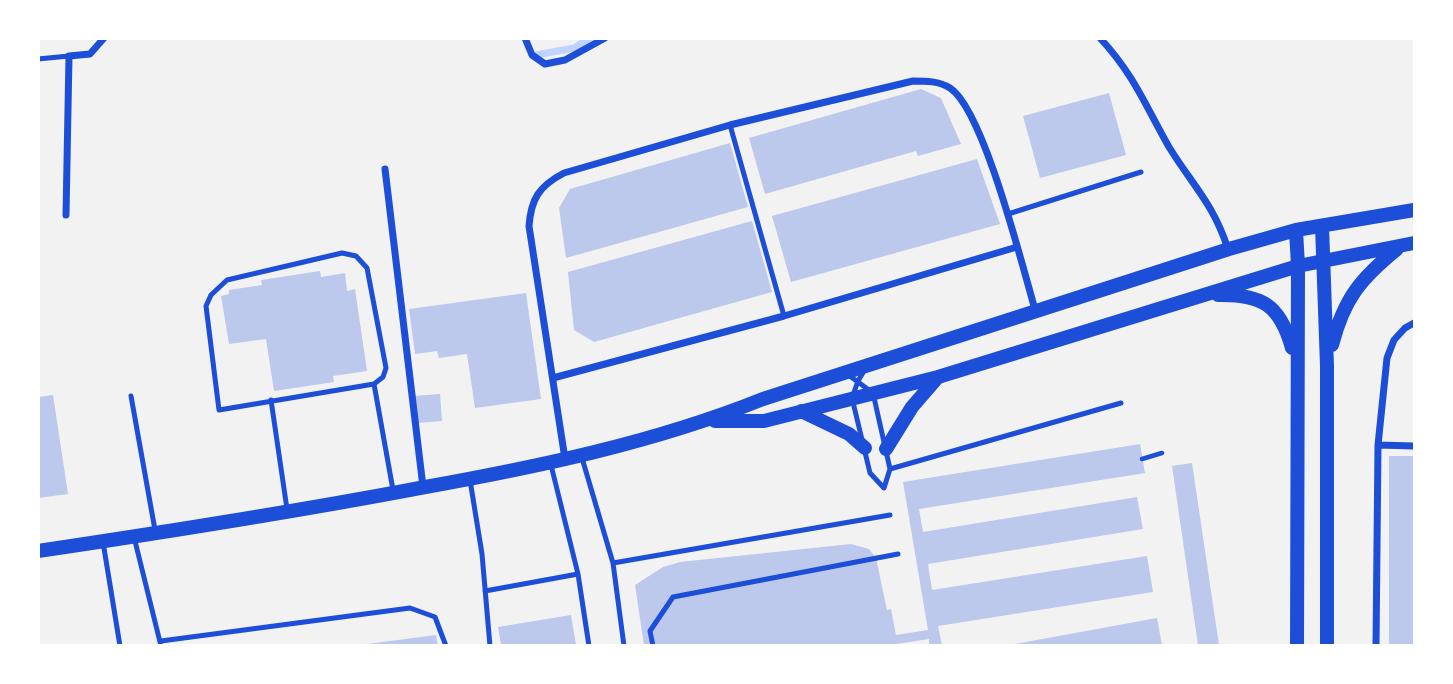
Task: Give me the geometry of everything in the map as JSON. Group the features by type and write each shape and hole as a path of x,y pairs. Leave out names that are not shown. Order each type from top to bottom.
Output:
{"main road":[{"path":"38,551 288,512 470,480 582,456 706,421 763,399 1036,314 1228,249 1296,230 1415,210"},
{"path":"1322,226 1327,366 1327,646"},
{"path":"1296,230 1297,646"},
{"path":"706,421 764,421 938,377 1298,267 1408,245"},
{"path":"1327,366 1340,316 1358,283 1408,245"},
{"path":"1203,296 1248,296 1269,305 1279,315 1287,330 1297,362"},
{"path":"886,449 912,407 938,377"},
{"path":"802,411 849,434 865,448"}],"street":[{"path":"66,215 69,57 90,54 104,38"},
{"path":"525,38 532,55 545,64 565,60 605,38"},
{"path":"1100,38 1120,59 1142,92 1171,149 1217,217 1228,249"},
{"path":"558,461 553,378 529,226 530,207 536,193 549,181 564,173 730,125 913,81 934,82 950,88 971,114 1008,214 1036,314"},
{"path":"385,169 423,488"},
{"path":"553,378 784,316 1017,247"},
{"path":"1376,646 1378,445 1387,358 1394,340 1405,328 1415,323"},
{"path":"1378,445 1415,446"}],"lane":[{"path":"38,59 69,57"},
{"path":"730,125 784,316"},
{"path":"1008,214 1141,172"},
{"path":"342,253 356,256 368,268 386,368 383,377 374,384 219,410 206,306 211,295 227,279 342,253"},
{"path":"844,373 858,381 873,393 890,469 884,488 870,473 852,398 858,381 867,367"},
{"path":"374,384 393,493"},
{"path":"131,396 156,533"},
{"path":"271,400 288,512"},
{"path":"890,469 1121,403"},
{"path":"582,456 613,563 624,646"},
{"path":"558,461 589,646"},
{"path":"470,480 490,646"},
{"path":"613,563 890,515"},
{"path":"134,537 161,643 410,608 436,617 446,646"},
{"path":"103,542 120,646"},
{"path":"653,646 650,631 673,597 898,554"},
{"path":"485,591 578,575"}],"path":[{"path":"1142,458 1162,453"}],"building":[{"path":"921,89 941,98 961,144 918,156 916,151 765,194 749,138"},
{"path":"1109,93 1126,155 1040,178 1023,116"},
{"path":"730,143 748,207 566,258 559,208 570,189"},
{"path":"977,159 1000,224 791,282 772,216"},
{"path":"752,221 772,292 594,342 574,330 568,272"},
{"path":"320,271 321,277 345,273 347,291 355,289 367,371 333,376 334,382 274,391 266,339 229,344 221,296 229,294 229,290 262,285 261,280"},
{"path":"526,293 541,399 475,408 467,354 439,358 437,351 415,354 409,309"},
{"path":"440,394 442,421 418,423 415,396"},
{"path":"53,395 68,494 38,498 38,397"},
{"path":"1140,444 1145,473 919,509 923,532 1137,497 1143,529 928,564 932,590 1147,556 1153,592 938,626 942,645 929,645 929,639 890,645 644,645 635,585 663,567 680,562 851,544 869,549 876,558 887,610 891,609 896,635 928,630 903,482"},
{"path":"1389,456 1414,456 1414,645 1389,645"},
{"path":"1192,463 1219,645 1198,645 1172,466"},
{"path":"571,615 576,645 501,645 498,627"},
{"path":"1157,618 1162,645 1015,645 1015,644"},
{"path":"436,635 438,645 367,645 367,644"}],"waterway":[{"path":"536,55 574,48 590,38"}]}
